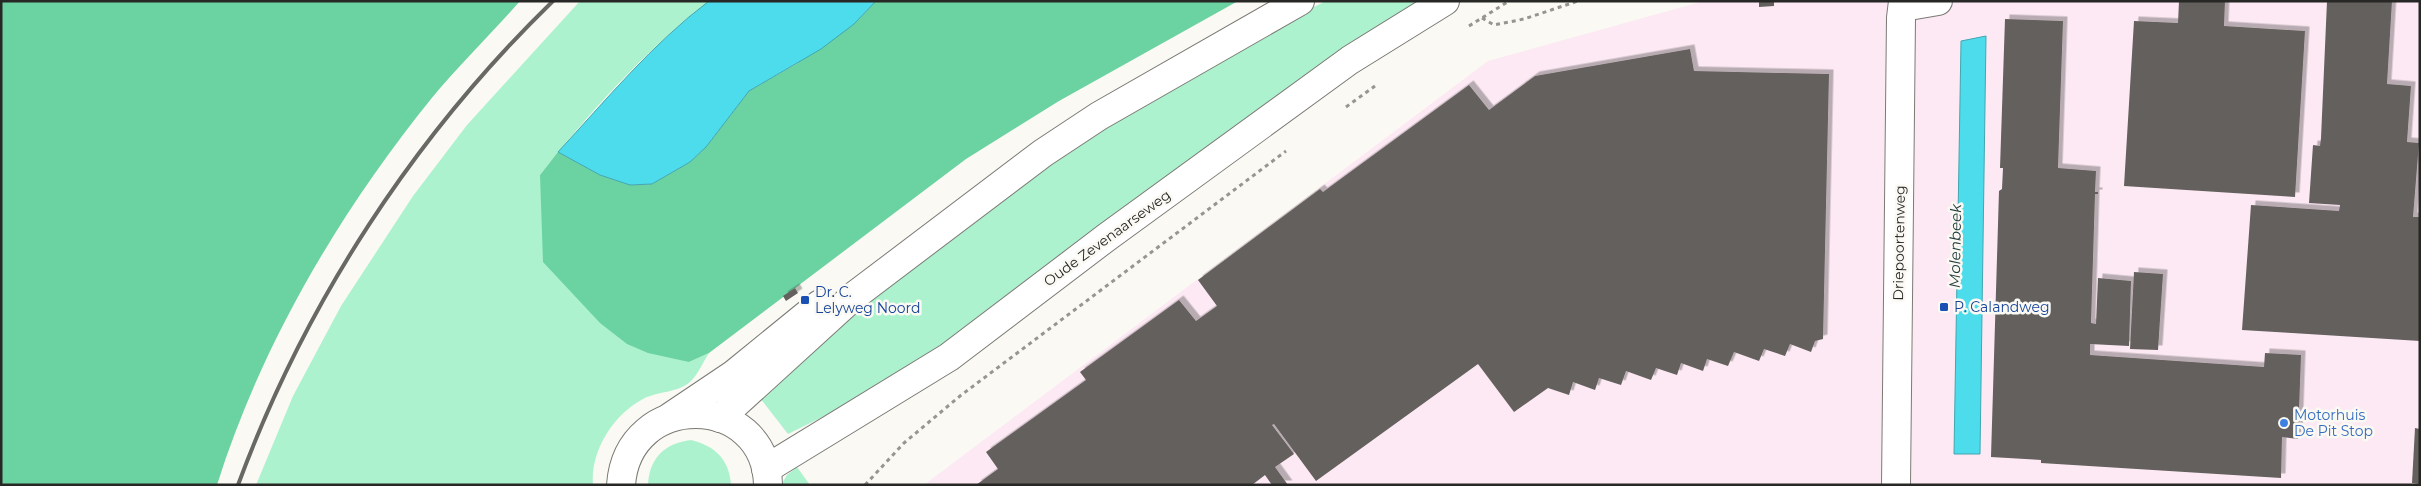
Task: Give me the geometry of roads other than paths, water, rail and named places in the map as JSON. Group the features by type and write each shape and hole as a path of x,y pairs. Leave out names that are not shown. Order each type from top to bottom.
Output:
{"street":[{"path":"720,418 854,296 1044,153 1099,116 1274,14 1300,1"},
{"name":"Oude Zevenaarseweg","path":"767,477 949,356 1107,237 1350,60 1445,1"},
{"path":"1903,4 1938,1"},
{"name":"Driepoortenweg","path":"1896,485 1901,18 1903,4"},
{"path":"621,485 626,458 636,441 651,427 670,417 734,374 863,269 938,231"},
{"path":"670,417 695,413 720,418 746,434 759,450 767,477"}],"water":[{"path":"709,1 876,1 854,24 821,49 749,91 706,147 690,162 652,184 630,185 600,175 558,152 668,35"},
{"path":"1986,36 1980,454 1954,454 1961,41"}],"railway":[{"path":"238,485 265,417 296,352 330,287 368,225 410,165 455,108 502,53 553,1"}],"place":[{"name":"Dr. C. Lelyweg Noord","path":"805,300"},
{"name":"P. Calandweg","path":"1944,307"},
{"name":"Motorhuis De Pit Stop","path":"2284,423"}],"water label":[{"name":"Molenbeek","path":"1955,246"}]}
